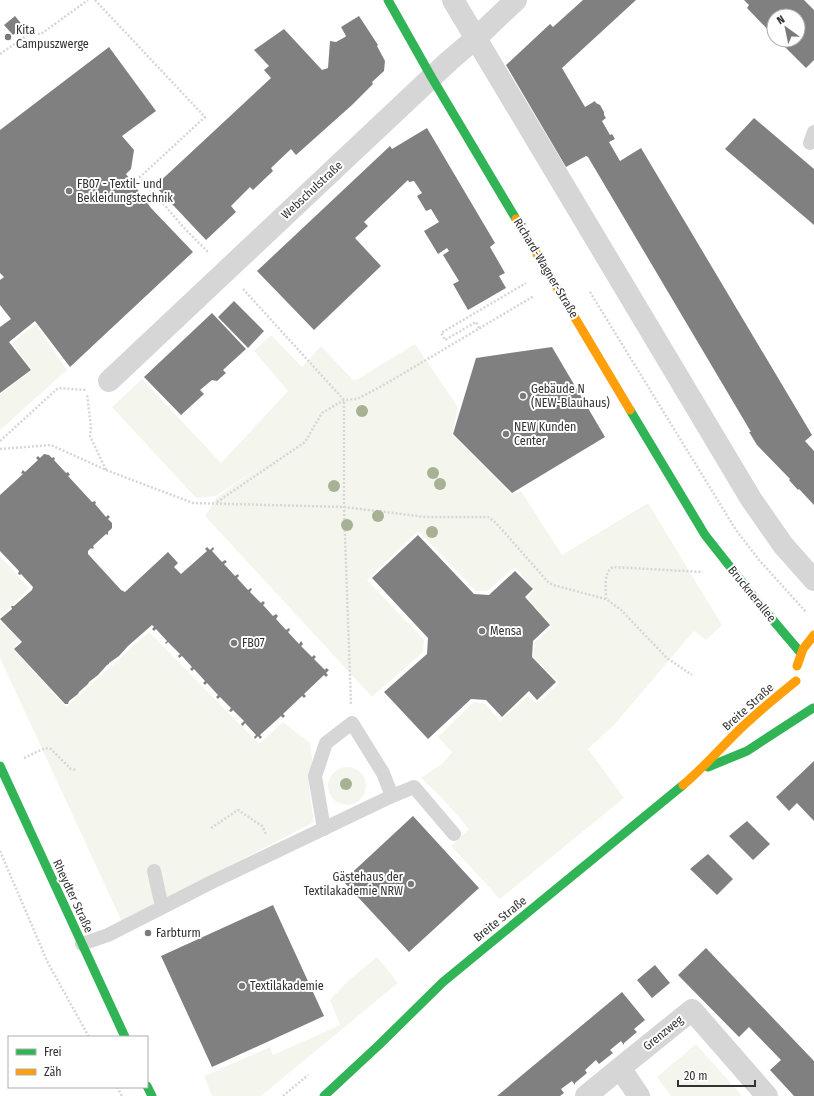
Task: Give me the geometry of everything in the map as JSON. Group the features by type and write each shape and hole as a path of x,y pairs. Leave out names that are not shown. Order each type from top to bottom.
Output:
{"street":[{"name":"Richard-Wagner-Straße","path":"388,0 432,78 705,536"},
{"path":"453,0 751,499 783,545 814,580"},
{"name":"Webschulstraße","path":"109,380 516,0"},
{"name":"Brucknerallee","path":"705,536 800,652"},
{"path":"801,692 796,681 796,668 800,652 814,635"},
{"name":"Breite Straße","path":"324,1096 443,982 700,771 764,706 796,681"},
{"name":"Breite Straße","path":"700,771 747,751 812,707"},
{"name":"Rheydter Straße","path":"1,767 125,1036"},
{"name":"Grenzweg","path":"586,1096 692,1010 767,1096"},
{"path":"620,1068 639,1096"}],"lane":[{"path":"324,829 315,776 326,743 352,723 383,773 392,796"},
{"path":"82,944 108,935 274,852 414,787 454,834"},
{"path":"154,871 162,907"}],"path":[{"path":"0,54 29,34 41,34 88,0"},
{"path":"95,0 205,117 140,178 185,229 226,270 344,400 344,507 352,723"},
{"path":"479,328 476,322 445,340 441,333 547,270"},
{"path":"217,503 305,442 322,413 344,400 357,399 555,284"},
{"path":"586,285 736,530 759,560 810,617"},
{"path":"0,442 58,388 87,390 91,427 90,436 106,470"},
{"path":"0,449 51,445 106,470 192,503 344,507 426,517 488,517 504,532 548,582 553,585 606,599 621,610 667,658 692,676"},
{"path":"606,599 606,573 613,567 735,574"},
{"path":"1,767 45,748 51,749 71,769 77,770"},
{"path":"211,828 238,810 262,826 274,852"},
{"path":"0,851 48,963 88,1036"}],"shaded area":[{"path":"36,324 67,370 0,430 0,395 32,370 12,343"},
{"path":"271,335 302,367 321,346 353,380 358,379 415,344 458,407 452,434 512,495 521,491 562,555 648,503 722,625 706,640 694,631 614,725 588,749 624,798 500,899 451,846 469,829 441,797 421,778 443,763 452,752 438,737 474,702 485,704 500,721 528,696 537,704 559,683 533,656 535,642 552,626 527,598 534,590 515,567 487,591 476,591 418,531 367,580 424,640 423,652 372,697 205,516 217,497 263,465 216,496 196,498 112,407 142,379 221,463 288,391 254,351"},
{"path":"0,556 29,588 0,617"},
{"path":"0,621 20,641 13,649 66,707 149,632 259,744 283,722 310,743 313,765 309,788 314,822 122,922 0,658"},
{"path":"347,767 357,770 363,776 366,786 363,796 357,802 347,805 337,802 331,796 328,786 331,776 337,770"},
{"path":"377,957 398,983 261,1096 212,1096 204,1076 270,1047 273,1055 340,1025 330,1000 349,980"},
{"path":"696,1044 742,1096 671,1096 657,1077"}],"building":[{"path":"583,0 636,0 562,68 585,107 595,101 600,105 606,118 602,121 610,135 612,134 615,139 609,142 620,161 641,148 812,435 805,441 814,451 814,505 799,489 798,490 789,480 790,479 757,445 749,432 751,432 588,157 586,156 566,167 506,65 550,24 553,27"},
{"path":"744,0 804,0 814,10 814,60 806,68 786,48 806,48 806,8 766,8 766,28 747,8 749,5"},
{"path":"15,16 24,27 13,35 4,25"},
{"path":"359,16 378,45 377,46 385,61 384,71 352,105 296,155 291,149 271,168 273,171 253,190 250,187 231,206 236,212 206,240 155,186 271,78 264,70 269,66 254,50 284,29 322,70 328,68 330,41 336,42 345,37 346,36 341,27"},
{"name":"FB07 - Textil- und Bekleidungstechnik","path":"109,47 156,111 122,136 134,150 131,169 126,174 151,208 193,252 70,367 35,321 9,342 31,370 0,393 0,327 11,319 0,305 0,280 4,277 0,273 0,130"},
{"path":"754,118 814,169 814,225 725,149"},
{"path":"427,128 495,243 490,247 505,273 499,276 506,288 468,310 453,284 459,281 443,255 449,251 447,248 438,254 424,231 439,222 431,209 426,211 417,196 422,193 414,181 409,182 408,180 364,222 368,226 355,238 381,266 314,330 257,271 390,146 392,149"},
{"path":"234,301 264,331 248,348 218,317"},
{"path":"212,313 246,349 223,370 226,373 217,381 212,380 200,390 204,394 181,415 144,377"},
{"name":"Gebäude N (NEW-Blauhaus)","path":"552,347 605,437 512,493 453,434 476,358"},
{"path":"44,454 49,455 52,458 54,457 54,460 66,473 68,472 70,475 68,476 92,502 95,501 95,504 106,517 108,515 110,517 108,519 112,523 112,528 108,532 108,535 106,534 93,546 94,548 91,548 88,551 88,554 121,590 125,592 168,552 178,563 174,567 181,574 207,551 205,549 207,547 210,550 213,547 214,549 212,551 222,562 225,560 227,562 224,564 235,576 238,574 239,576 237,578 248,590 251,588 252,589 250,592 261,603 263,601 265,603 263,605 273,616 276,614 278,616 276,619 286,630 289,628 290,630 288,632 299,644 301,641 303,644 301,646 312,657 314,655 316,657 314,659 325,670 326,668 329,670 326,673 328,675 326,677 324,675 304,694 306,696 304,698 302,696 283,714 285,716 283,718 281,716 260,735 262,737 260,739 258,736 255,739 254,737 256,735 245,723 243,726 241,724 244,721 233,710 231,712 229,711 231,708 220,697 218,699 216,697 218,695 207,683 205,685 203,683 205,681 194,669 192,671 190,669 192,667 182,656 179,658 178,656 180,654 168,642 166,644 165,643 167,641 156,629 154,631 152,629 154,627 152,625 119,656 109,663 69,701 68,704 65,704 14,649 22,642 0,619 12,609 11,606 14,606 32,590 33,587 21,574 18,574 19,571 0,551 0,495 23,474 21,473 23,470 25,472 38,460 36,458 38,456 40,458"},
{"name":"Mensa","path":"418,535 474,594 489,595 515,571 533,589 525,597 550,625 533,641 532,657 556,682 537,700 529,691 502,717 486,700 471,699 428,739 384,692 427,654 428,638 372,578"},
{"path":"814,761 814,821 797,803 789,811 776,797"},
{"name":"Gästehaus der Textilakademie NRW","path":"413,816 479,888 409,952 343,881"},
{"path":"747,821 770,844 753,860 729,836"},
{"path":"708,854 733,879 717,895 690,869"},
{"name":"Textilakademie","path":"273,905 324,1016 212,1067 161,956"},
{"path":"706,948 814,1061 814,1096 794,1096 770,1070 781,1060 749,1027 739,1037 678,975"},
{"path":"655,965 670,983 652,998 637,980"},
{"path":"622,992 645,1020 634,1029 637,1032 624,1043 624,1045 621,1041 610,1050 613,1053 599,1064 596,1060 585,1070 587,1073 575,1083 575,1085 572,1081 561,1089 564,1093 560,1096 497,1096"}],"traffic: fast":[{"path":"388,0 432,78 516,219"},
{"path":"630,410 705,535 761,606 800,652"},
{"path":"708,767 747,751 813,708"},
{"path":"0,766 125,1036"},
{"path":"324,1096 443,982 683,785"},
{"path":"148,1088 152,1096"}],"traffic: slow":[{"path":"516,219 630,410"},
{"path":"797,666 803,649 814,635"},
{"path":"683,785 750,720 796,681"}],"place":[{"name":"Kita Campuszwerge","path":"8,37"},
{"name":"FB07 - Textil- und Bekleidungstechnik","path":"69,191"},
{"name":"Gebäude N (NEW-Blauhaus)","path":"523,396"},
{"name":"NEW Kunden Center","path":"506,434"},
{"name":"Mensa","path":"482,631"},
{"name":"FB07","path":"234,643"},
{"name":"Gästehaus der Textilakademie NRW","path":"411,884"},
{"name":"Farbturm","path":"148,933"},
{"name":"Textilakademie","path":"242,986"}]}
